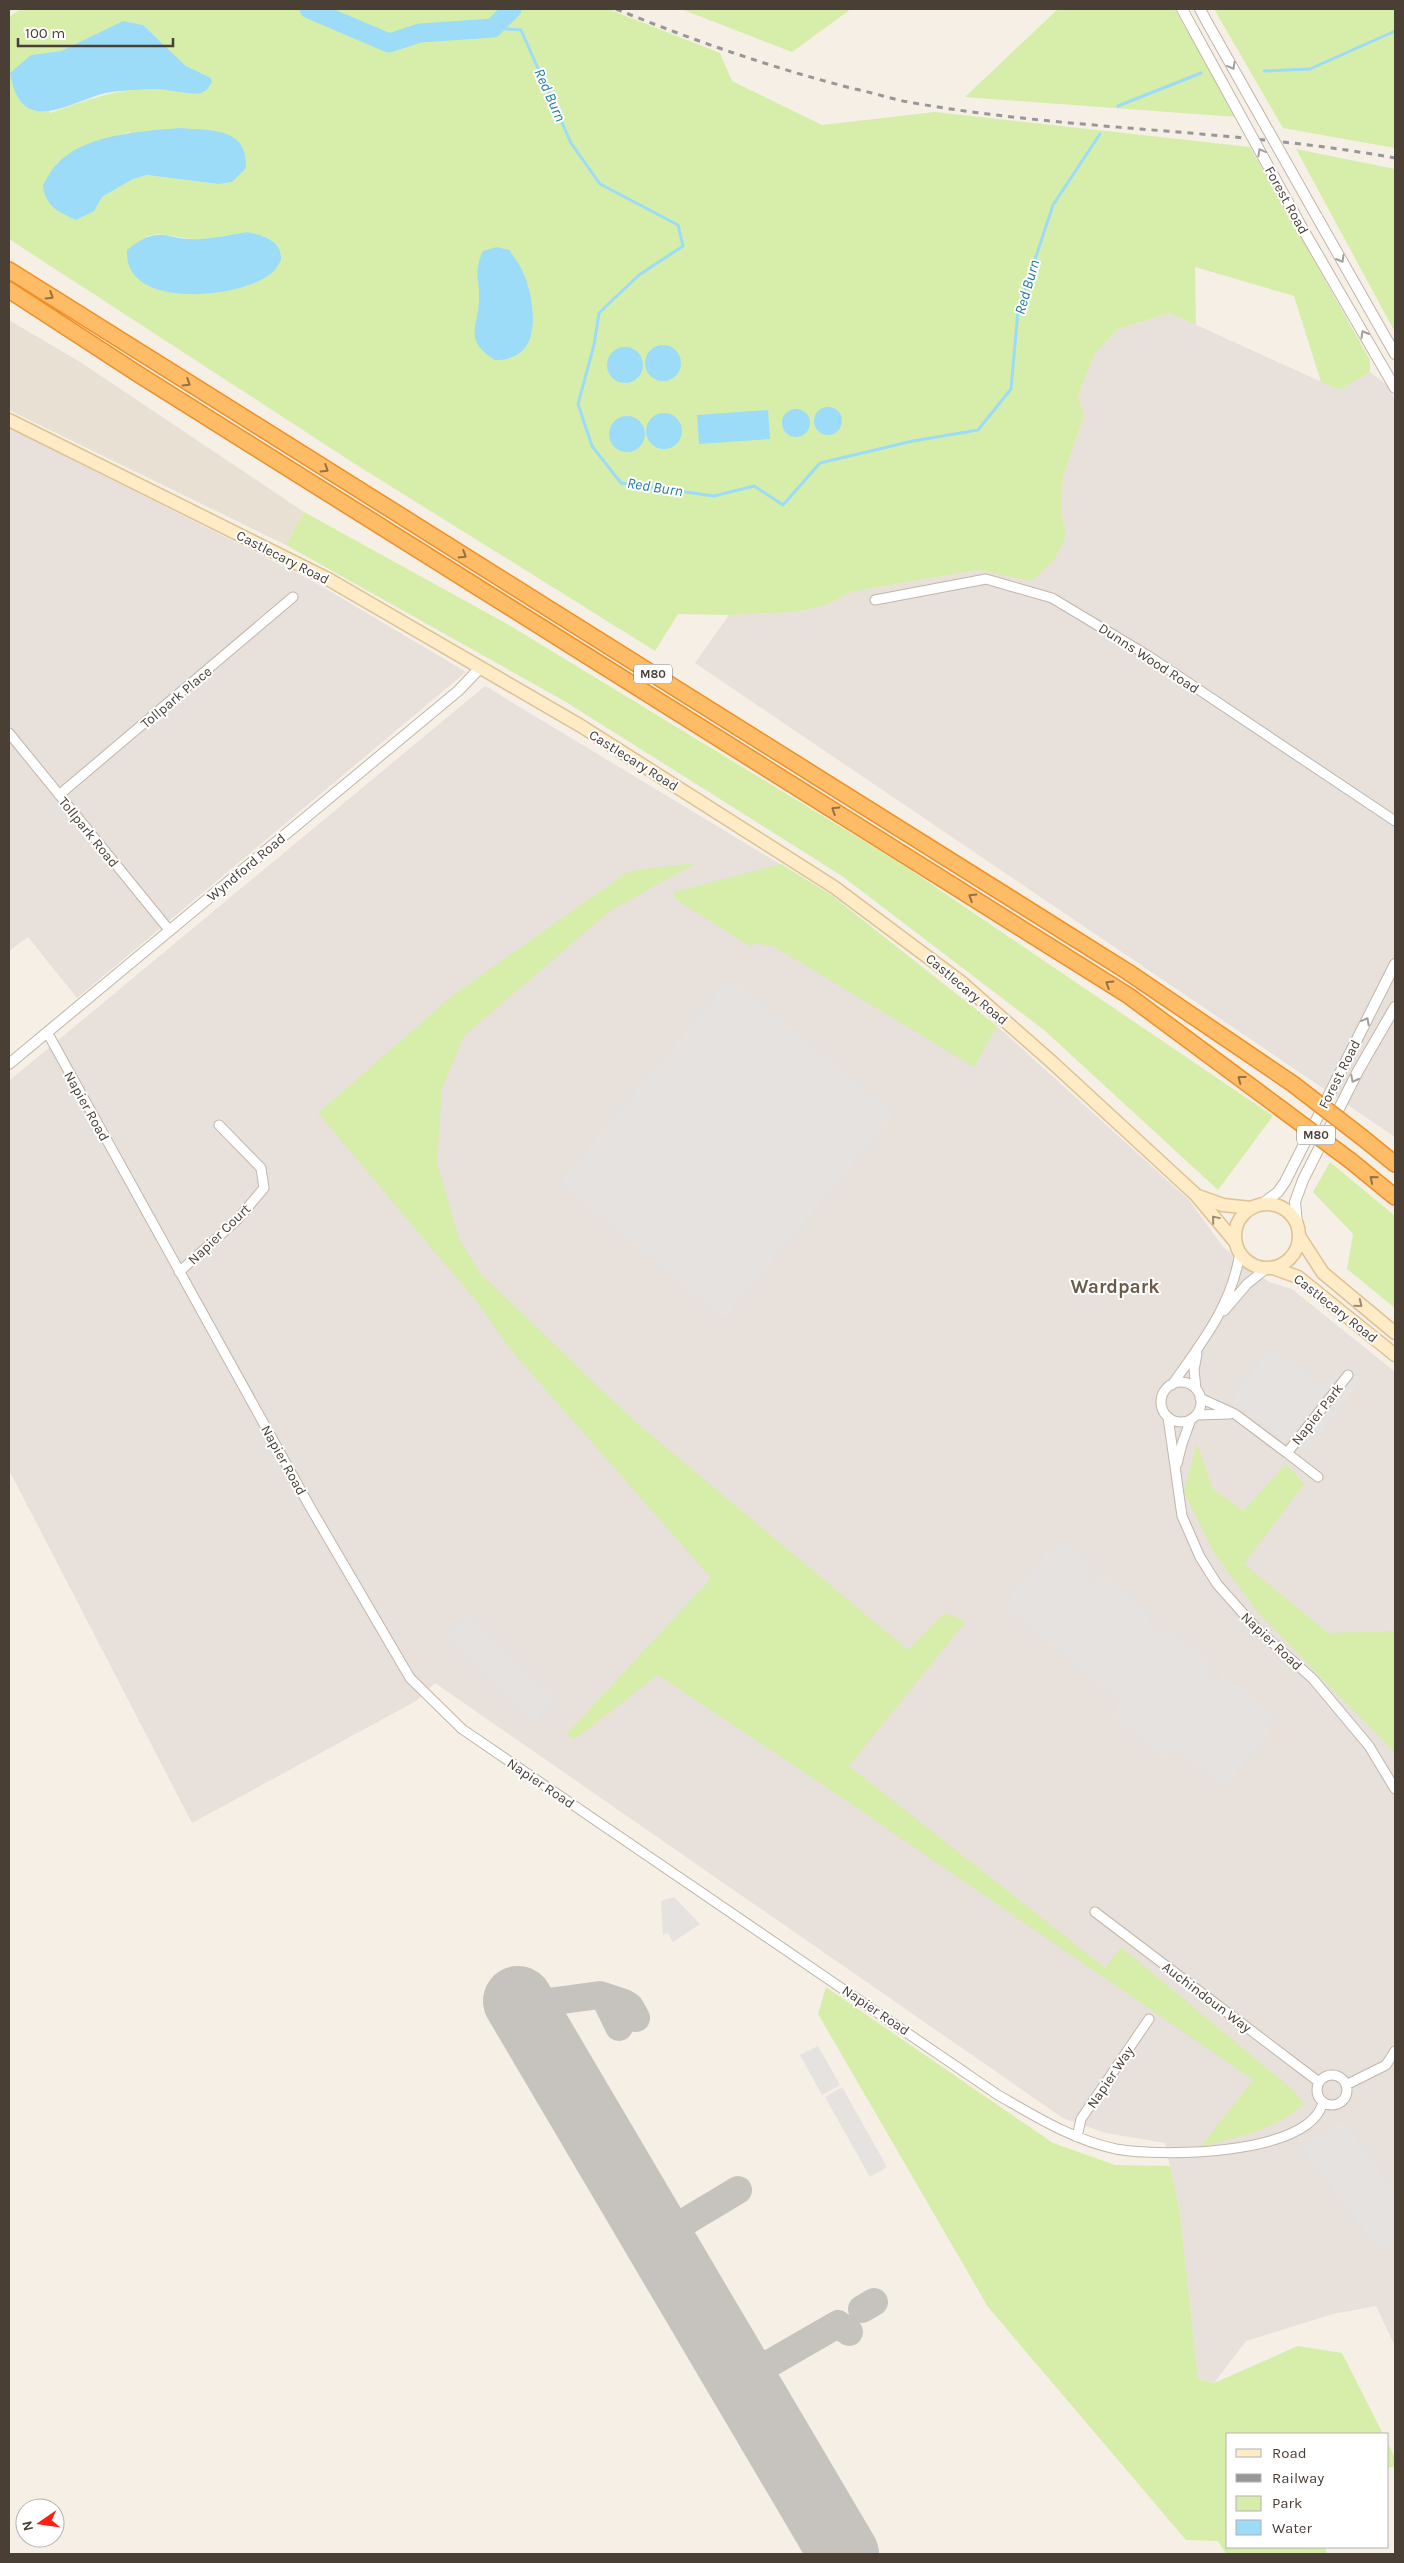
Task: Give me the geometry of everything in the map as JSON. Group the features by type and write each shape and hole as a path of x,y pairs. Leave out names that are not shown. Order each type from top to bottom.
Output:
{"highway":[{"name":"M80","path":"9,270 1128,972 1294,1084 1395,1164"},
{"name":"M80","path":"9,290 138,374 1129,996 1351,1161 1395,1197"}],"main road":[{"name":"Castlecary Road","path":"9,420 328,579 581,726 834,887 905,938 961,982 1195,1194 1238,1248"},
{"name":"Castlecary Road","path":"1195,1194 1224,1206 1257,1206"},
{"path":"1257,1206 1282,1208 1289,1213 1298,1230 1293,1255 1285,1263 1270,1268 1249,1263 1238,1248 1236,1227 1244,1214 1257,1206"},
{"name":"Castlecary Road","path":"1298,1230 1323,1273 1395,1333"},
{"name":"Castlecary Road","path":"1270,1268 1298,1277 1395,1355"}],"street":[{"name":"Forest Road","path":"1182,9 1301,226 1395,388"},
{"name":"Forest Road","path":"1200,9 1395,354"},
{"name":"Dunns Wood Road","path":"875,600 986,579 1052,598 1147,655 1395,821"},
{"name":"Tollpark Place","path":"59,795 293,597"},
{"name":"Wyndford Road","path":"9,1064 458,691 480,668"},
{"name":"Tollpark Road","path":"9,733 170,931"},
{"name":"Forest Road","path":"1257,1206 1278,1192 1285,1182 1395,964"},
{"name":"Forest Road","path":"1298,1230 1295,1202 1303,1180 1358,1071 1395,1007"},
{"name":"Napier Road","path":"47,1032 310,1507 410,1678 462,1729 998,2094 1034,2116 1077,2137 1116,2148 1150,2152 1184,2154 1231,2149 1278,2138 1304,2127 1320,2114 1323,2102"},
{"name":"Napier Court","path":"179,1272 237,1220 264,1188 261,1168 219,1125"},
{"path":"1235,1414 1219,1413 1194,1417 1182,1422 1168,1417 1162,1408 1161,1400 1164,1392 1172,1385 1197,1351 1218,1316 1234,1282 1238,1248"},
{"path":"1218,1316 1247,1284 1270,1268"},
{"path":"1194,1417 1200,1408 1194,1370 1197,1351"},
{"name":"Napier Park","path":"1287,1453 1348,1375"},
{"path":"1172,1385 1184,1383 1198,1394"},
{"name":"Napier Park","path":"1198,1394 1235,1414 1318,1477"},
{"name":"Napier Road","path":"1168,1417 1175,1479 1182,1516 1200,1556 1217,1584 1256,1628 1313,1679 1369,1746 1395,1789"},
{"name":"Napier Road","path":"1175,1479 1178,1456 1194,1417"},
{"name":"Auchindoun Way","path":"1095,1912 1319,2082"},
{"name":"Napier Way","path":"1077,2137 1081,2119 1149,2019"},
{"path":"1346,2085 1386,2065 1395,2051"},
{"path":"1336,2075 1346,2085 1346,2094 1341,2102 1332,2105 1323,2102 1318,2095 1319,2082 1326,2076 1336,2075"}],"shaded area":[{"path":"1170,313 1339,390 1370,372 1388,386 1395,400 1395,1137 695,663 729,615 796,612 826,605 851,592 978,570 1032,580 1054,560 1066,533 1061,513 1063,476 1084,416 1078,396 1094,355 1118,329"},
{"path":"9,320 80,362 304,512 286,545 9,410"},
{"path":"9,428 316,583 466,672 77,998 28,937 9,951"},
{"path":"485,686 831,895 997,1026 1189,1200 1224,1248 1269,1282 1292,1289 1395,1372 1395,2346 1376,2306 1333,2314 1246,2341 1214,2383 1198,2379 1180,2213 1165,2143 1106,2133 1063,2118 435,1683 416,1701 192,1823 9,1470 9,1081"},
{"path":"730,978 894,1114 724,1319 560,1183"},
{"path":"1271,1347 1323,1386 1337,1369 1358,1385 1306,1454 1232,1399"},
{"path":"1065,1543 1094,1567 1087,1576 1095,1583 1104,1575 1153,1617 1146,1625 1157,1635 1166,1626 1210,1663 1203,1673 1214,1683 1223,1673 1273,1716 1265,1725 1269,1730 1268,1737 1223,1787 1177,1749 1167,1761 1111,1714 1121,1702 1003,1605 1050,1548 1057,1551"},
{"path":"467,1613 556,1699 533,1723 444,1636"},
{"path":"674,1897 700,1924 673,1942 668,1933 663,1935 661,1901"},
{"path":"818,2046 840,2085 822,2095 800,2055"},
{"path":"842,2087 887,2167 870,2177 825,2097"},
{"path":"1342,2120 1395,2192 1395,2244 1382,2255 1303,2149"}],"green space":[{"path":"21,9 608,9 720,53 732,81 822,125 935,112 1250,147 1370,360 1370,372 1339,390 1321,382 1294,296 1195,267 1196,325 1170,313 1118,329 1094,355 1078,396 1084,416 1063,476 1061,513 1066,533 1063,544 1054,560 1032,581 978,570 851,592 826,605 796,612 729,615 678,614 655,651 355,464 9,239 9,17","holes":["123,21 143,25 186,66 210,78 191,93 173,89 137,89 102,96 50,113 31,55 61,51","129,132 218,184 147,175 133,179 102,197 56,164 82,147","248,232 269,238 279,247 144,237 157,234 199,240"]},
{"path":"681,9 851,9 792,52"},
{"path":"1058,9 1175,9 1236,117 965,97"},
{"path":"1214,9 1395,9 1395,148 1283,128"},
{"path":"1296,149 1395,169 1395,332"},
{"path":"304,512 509,625 900,863 1273,1116 1218,1190 1044,1030 842,876 566,702 286,545"},
{"path":"696,863 610,911 464,1036 442,1088 437,1162 459,1239 481,1274 633,1420 908,1650 944,1613 966,1621 849,1766 1105,1968 1121,1947 1294,2091 1304,2104 1281,2120 1255,2132 1200,2147 1253,2080 835,1793 658,1675 575,1739 566,1735 711,1578 510,1349 477,1302 318,1113 453,995 629,871"},
{"path":"781,864 831,895 997,1026 974,1067 773,946 752,943 753,948 675,899 674,892"},
{"path":"1330,1162 1395,1216 1395,1308 1347,1269 1353,1234 1313,1192"},
{"path":"1197,1443 1213,1489 1243,1511 1286,1464 1304,1484 1244,1564 1328,1633 1395,1631 1395,1753 1259,1614 1214,1553 1184,1492"},
{"path":"826,1987 1053,2143 1115,2165 1170,2166 1180,2213 1198,2379 1214,2383 1298,2346 1342,2353 1382,2433 1226,2433 1226,2548 1325,2548 1327,2554 1226,2554 1218,2541 1186,2540 988,2307 818,2014"},
{"path":"1389,2445 1395,2458 1395,2466 1389,2468"}],"water":[{"path":"123,21 143,25 186,66 211,78 212,82 209,87 198,94 157,89 112,92 47,111 35,111 24,105 16,93 10,73 31,55 61,51"},
{"path":"181,128 216,131 234,138 241,145 245,155 246,168 232,182 218,184 147,175 133,179 102,197 94,211 76,220 58,211 46,198 43,185 51,172 68,155 82,147 97,140 114,136"},
{"path":"248,232 260,235 275,243 281,253 281,260 269,275 254,283 233,290 184,294 162,291 143,283 131,269 127,250 149,237 164,235 201,239"},
{"path":"497,247 509,250 518,262 529,289 533,312 531,335 527,345 515,356 502,360 495,360 485,353 476,340 475,333 479,300 478,265 483,251"},
{"path":"663,345 676,350 681,363 676,376 663,381 650,376 645,363 650,350"},
{"path":"625,347 638,352 643,365 638,378 625,383 612,378 607,365 612,352"},
{"path":"828,407 838,411 842,421 838,431 828,435 818,431 814,421 818,411"},
{"path":"796,409 806,413 810,423 806,433 796,437 786,433 782,423 786,413"},
{"path":"768,410 770,439 699,444 697,415"},
{"path":"664,413 677,418 682,431 677,444 664,449 651,444 646,431 651,418"},
{"path":"627,416 640,421 645,434 640,447 627,452 614,447 609,434 614,421"}],"waterway":[{"name":"Red Burn","path":"309,9 389,43 420,33 493,28 512,9"},
{"name":"Red Burn","path":"493,28 521,30 571,143 600,184 678,225 683,246 639,275 599,313 594,345 578,404 592,446 621,483 714,496 754,486 783,505 820,463 913,441 978,430 1011,389 1018,311 1053,205 1100,134"},
{"name":"Red Burn","path":"1264,71 1310,69 1395,31"},
{"name":"Red Burn","path":"1118,106 1201,73"}],"taxiway":[{"path":"526,2015 548,2002 600,1995 624,2003 630,2007 636,2018"},
{"path":"605,1998 619,2027"},
{"path":"658,2238 738,2190"},
{"path":"862,2309 874,2302"},
{"path":"741,2380 838,2324 849,2332"}],"runway":[{"path":"518,2001 844,2554"}],"railway":[{"path":"616,9 704,43 764,63 824,81 907,102 1034,119 1275,141 1395,158"}],"district":[{"name":"Wardpark","path":"1115,1286"}]}
